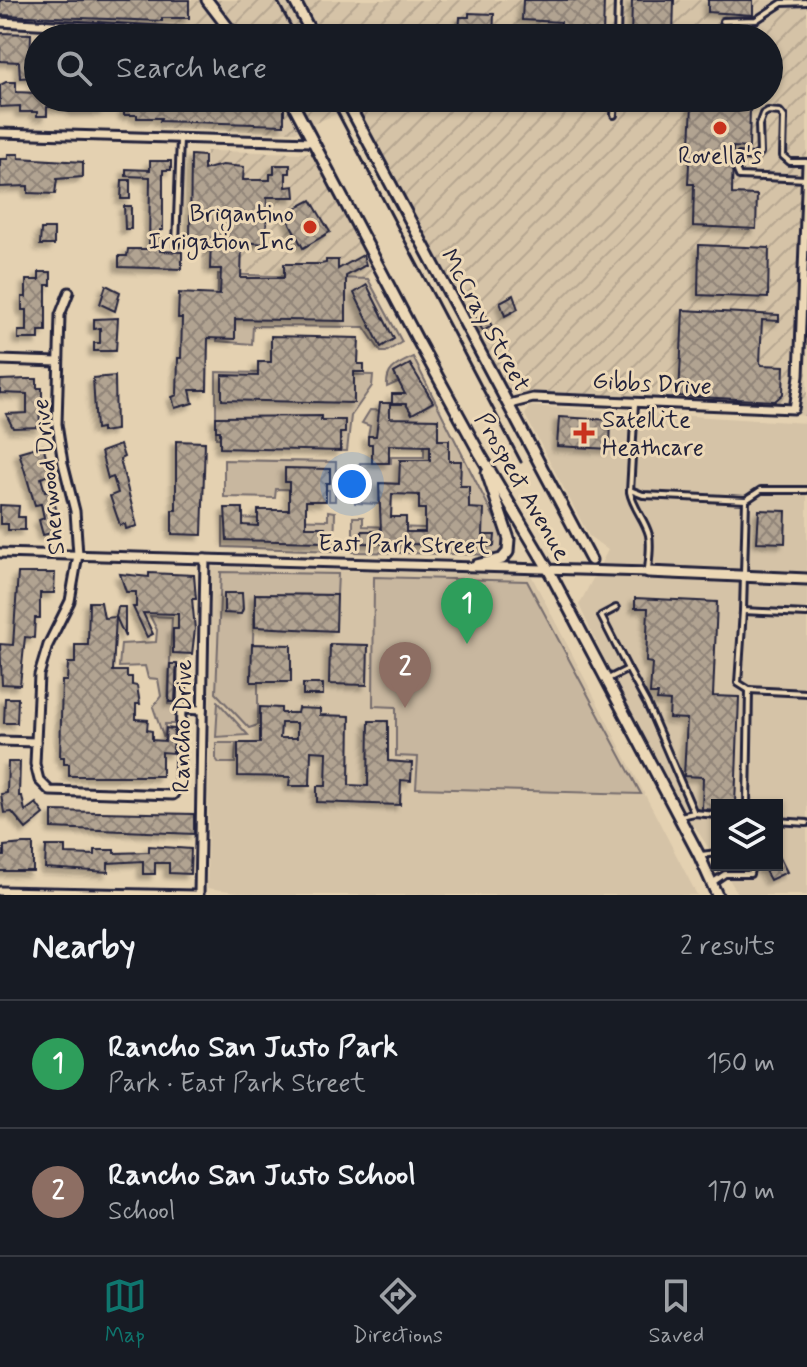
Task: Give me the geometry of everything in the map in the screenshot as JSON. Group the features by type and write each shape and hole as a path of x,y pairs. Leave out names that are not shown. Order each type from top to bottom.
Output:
{"street":[{"path":"207,0 225,24"},
{"path":"294,0 307,24"},
{"path":"0,22 33,24"},
{"name":"Prospect Avenue","path":"297,112 480,454 547,567 699,855 717,895"},
{"name":"McCray Street","path":"353,112 591,560"},
{"path":"0,133 312,142"},
{"path":"805,259 807,164"},
{"name":"Gibbs Drive","path":"509,404 533,398 794,409 799,376 805,259"},
{"name":"Sherwood Drive","path":"69,292 60,315 59,442 75,511 78,555 70,601 48,645 39,675 35,764 39,780 50,791 173,795 179,785 181,709"},
{"path":"0,360 58,362"},
{"path":"477,565 502,559 509,547 480,454"},
{"name":"East Park Street","path":"0,553 547,567 807,579"},
{"name":"Rancho Drive","path":"197,895 205,559"},
{"path":"182,670 181,709 202,710"},
{"path":"0,741 36,742"},
{"path":"0,891 197,895"}],"lane":[{"path":"617,24 618,0"},
{"path":"723,21 756,20 782,3 807,2"},
{"path":"766,112 759,125 760,153 754,157 739,156 736,169 739,176 807,179"},
{"path":"780,112 784,117 782,151 787,160 807,164"},
{"path":"176,245 180,139"},
{"path":"635,402 630,490 633,504 650,538 648,572"},
{"path":"630,490 643,495 746,500 761,490 807,490"},
{"path":"746,500 738,683 749,690 807,693"},
{"path":"616,608 601,616 647,704 694,813"},
{"path":"743,611 807,614"},
{"path":"606,681 628,669"},
{"path":"747,799 749,690"},
{"path":"677,816 711,814"},
{"path":"783,821 807,823"},
{"path":"699,855 711,854"},
{"path":"712,883 725,874 750,874 751,871"}],"shaded area":[{"path":"0,0 807,0 807,416 507,392 371,141 360,112 783,112 783,24 24,24 24,59 0,59"},
{"path":"160,112 341,112 295,132 159,129"},
{"path":"206,151 311,153 372,267 368,279 202,271"},
{"path":"218,274 368,279 402,342 381,352 364,327 253,326 252,344 217,341"},
{"path":"413,357 506,541 503,553 499,555 353,552 353,517 363,517 363,526 456,529 469,500 469,486 380,483 379,504 355,503 355,477 360,463 391,463 391,457 424,457 424,437 368,436 370,426 362,423 370,410 390,411 390,403 406,404 412,414 433,403 426,390 406,400 422,386 410,365 394,373 398,382 387,387 391,371"},
{"path":"216,372 373,375 372,386 351,416 347,451 341,451 341,440 216,438"},
{"path":"529,406 807,423 807,895 739,895 724,871 783,871 783,799 711,799 711,852 695,827 677,816 579,605 608,550 589,536 525,415"},
{"path":"224,460 336,462 335,501 329,501 329,490 276,489 275,498 224,497"},
{"path":"328,511 335,512 334,551 223,547 223,518 328,520"},
{"path":"212,567 531,575 697,895 260,895 207,888"},
{"path":"221,572 338,574 337,595 255,594 251,681 258,682 258,725 249,728 216,693"},
{"path":"374,577 527,581 641,794 416,788 418,757 396,756 396,707 373,706"},
{"path":"150,616 172,617 168,704 177,705 175,724 165,724 164,739 153,707 161,696 158,679 148,678 145,666 119,667 121,644 156,642 157,630"},
{"path":"218,702 248,735 216,737"},
{"path":"216,743 236,743 235,763 219,763"}],"building":[{"path":"0,0 189,0 189,18 162,18 162,21 0,15"},
{"path":"523,0 604,0 603,24 522,20"},
{"path":"632,0 674,0 673,24 631,24"},
{"path":"708,0 753,0 753,15 708,12"},
{"path":"469,13 494,14 494,24 460,24 460,17 469,17"},
{"path":"0,33 24,34 24,78 20,78 19,62 0,61"},
{"path":"16,82 16,92 24,92 24,112 20,112 20,106 0,107 0,85"},
{"path":"124,112 284,112 284,125 160,121 161,118 124,115"},
{"name":"Rovella's","path":"692,112 750,112 749,148 733,147 732,194 757,195 756,229 693,226 694,184 688,184"},
{"path":"8,154 19,154 19,158 83,162 83,177 57,179 55,194 28,193 28,186 0,187 0,159 8,159"},
{"path":"191,155 204,156 204,170 222,165 244,167 243,180 270,180 274,165 290,165 290,173 286,173 286,187 294,186 295,197 267,197 266,244 242,242 241,278 284,278 284,264 321,264 326,260 338,260 338,269 363,255 366,265 346,276 346,321 235,319 235,339 208,338 207,390 190,390 193,403 175,408 172,397 177,395 178,358 181,358 179,293 220,295 221,269 210,269 211,239 190,238"},
{"path":"150,161 171,161 171,170 163,170 160,251 182,252 182,269 119,267 119,256 127,256 128,249 149,249 150,177 126,176 126,169 150,170"},
{"path":"122,180 130,180 130,199 121,199"},
{"name":"Brigantino Irrigation Inc","path":"311,200 330,232 303,248 285,214"},
{"path":"124,206 131,206 131,229 125,229"},
{"path":"41,229 54,229 54,245 40,245"},
{"path":"699,245 769,248 768,298 698,295"},
{"path":"39,272 51,272 51,285 46,285 46,331 39,331 39,339 18,339 18,331 27,331 27,310 22,310 26,280 39,280"},
{"path":"106,285 120,292 115,311 100,304"},
{"path":"367,285 394,339 381,347 354,293"},
{"path":"513,295 518,309 505,316 500,302"},
{"path":"683,310 779,315 779,321 762,320 760,363 784,366 783,394 775,401 679,396"},
{"path":"485,314 492,326 483,331 476,319"},
{"path":"118,318 116,351 94,351 94,343 100,343 100,328 94,329 94,319"},
{"path":"271,336 359,338 358,364 364,364 364,372 354,372 354,403 222,400 222,375 258,376 258,362 271,362"},
{"path":"410,364 433,402 412,414 406,404 392,404 392,394 405,394 394,373"},
{"path":"115,376 116,430 102,432 102,428 96,429 93,378"},
{"path":"37,379 37,388 42,388 40,427 13,428 6,414 27,413 27,394 0,393 0,380"},
{"path":"380,403 390,403 390,418 438,419 438,440 449,440 449,461 461,461 460,486 469,486 469,508 484,509 483,535 495,535 494,546 362,543 362,531 381,531 379,483 399,484 400,460 430,460 430,446 389,445 389,463 372,463 372,444 368,444 368,436 376,436","holes":["392,494 419,495 419,509 425,509 425,532 406,532 406,517 391,517"]},
{"path":"321,416 321,420 345,420 345,433 340,433 340,451 220,448 220,431 216,431 216,417"},
{"name":"Satellite Heathcare","path":"559,417 611,420 610,449 557,446"},
{"path":"176,441 205,442 202,535 172,534 172,510 176,510"},
{"path":"43,445 51,474 41,478 45,491 51,490 61,527 43,535 39,520 44,518 41,504 35,505 19,452"},
{"path":"120,445 124,457 120,459 137,526 126,529 125,524 120,525 110,496 118,493 113,477 108,479 101,452"},
{"path":"285,468 330,469 326,501 306,501 306,527 325,527 325,542 227,540 225,508 243,508 243,525 258,526 258,510 289,510 289,482 285,482"},
{"path":"0,505 19,506 18,517 25,517 25,530 8,530 8,524 0,524"},
{"path":"759,510 786,511 785,543 757,542"},
{"path":"18,573 55,573 54,593 40,593 40,618 35,618 34,638 25,637 20,685 2,684 0,644 13,645"},
{"path":"149,573 194,575 196,599 192,599 195,629 192,654 173,653 173,629 178,629 178,614 143,613 153,634 147,637 133,607 136,607 136,592 126,592 120,574 149,577"},
{"path":"224,593 242,593 241,614 224,613"},
{"path":"255,594 337,595 336,631 255,627"},
{"path":"635,598 717,602 713,696 739,697 735,799 711,799 711,810 702,809 703,777 684,776 687,719 669,718 670,701 657,700 658,694 650,694 652,663 646,662 648,608 635,608"},
{"path":"89,602 101,602 104,618 116,617 113,671 127,671 127,677 132,677 132,685 137,686 140,704 136,704 136,719 148,720 147,730 152,731 152,740 165,741 166,728 174,729 173,753 162,752 162,776 69,776 69,764 64,764 64,757 60,757 62,681 67,681 68,663 75,663 75,645 88,645"},
{"path":"118,607 125,607 125,637 116,617"},
{"path":"252,644 291,645 291,682 251,682"},
{"path":"330,644 368,645 367,685 329,684"},
{"path":"170,664 177,664 175,702 169,702"},
{"path":"303,684 323,684 323,695 303,695"},
{"path":"5,698 18,698 17,723 4,723"},
{"path":"260,707 281,708 281,713 297,713 298,708 320,709 320,715 350,716 349,785 368,786 369,721 388,721 388,761 412,763 411,781 401,780 400,805 317,802 317,786 326,786 327,752 311,751 310,786 289,786 290,777 238,776 238,743 260,743","holes":["281,723 297,723 297,738 280,738"]},
{"path":"8,762 20,762 19,796 22,796 25,811 36,803 44,814 26,829 12,812 4,813 1,794 7,793"},
{"path":"52,811 194,814 194,834 52,828"},
{"path":"33,844 33,871 0,871 4,846"},
{"path":"46,846 65,846 65,854 95,855 95,850 149,852 149,846 191,849 190,874 169,873 169,863 155,863 155,874 143,874 143,861 108,863 108,872 45,868"},
{"path":"783,864 787,872 770,880 765,871 783,871"}],"railway":[{"path":"277,0 290,24"},
{"path":"337,112 521,462"}],"place":[{"name":"Rovella's","path":"720,128"},
{"name":"Brigantino Irrigation Inc","path":"310,227"},
{"name":"Satellite Heathcare","path":"584,433"},
{"name":"Rancho San Justo Park","path":"467,644"},
{"name":"Rancho San Justo School","path":"405,708"}]}
